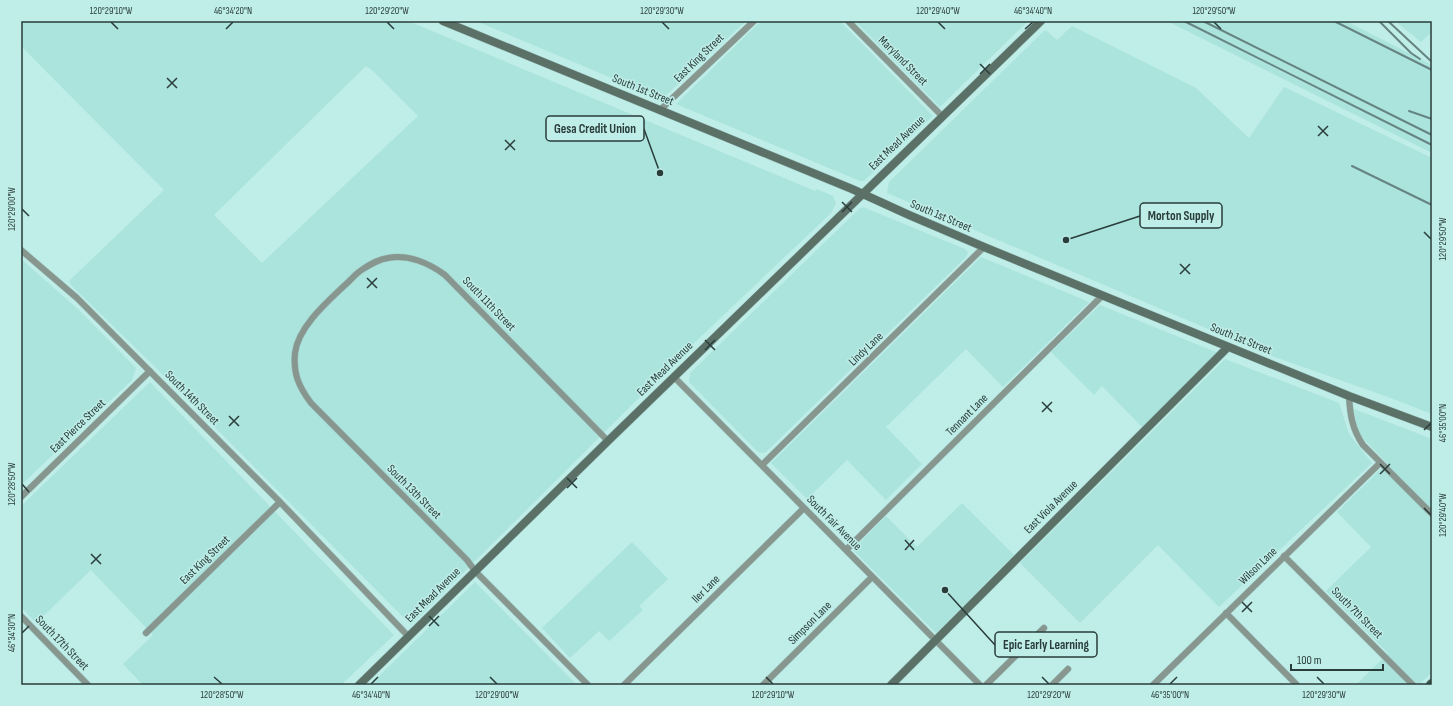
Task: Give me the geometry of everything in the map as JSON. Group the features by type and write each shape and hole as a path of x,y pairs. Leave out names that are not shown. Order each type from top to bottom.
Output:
{"street":[{"name":"South 1st Street","path":"443,21 862,194 984,248 1103,295 1348,396 1432,427"},
{"name":"East King Street","path":"660,110 754,21"},
{"name":"Maryland Street","path":"848,21 942,116"},
{"name":"East Mead Avenue","path":"359,685 1041,21"},
{"name":"Lindy Lane","path":"762,465 984,248"},
{"name":"South 14th Street","path":"21,250 77,298 280,502 409,637"},
{"name":"South 11th Street","path":"334,296 362,270 374,262 388,258 408,258 434,267 454,284 608,441"},
{"name":"Tennant Lane","path":"846,550 1103,295"},
{"name":"South 13th Street","path":"334,296 308,323 295,351 298,383 311,403 467,560 475,571 588,685"},
{"name":"East Viola Avenue","path":"891,685 1228,347"},
{"name":"East Pierce Street","path":"21,497 150,371"},
{"name":"South Fair Avenue","path":"674,377 980,685"},
{"path":"1348,396 1350,414 1356,436 1362,445 1432,514"},
{"name":"Wilson Lane","path":"1153,685 1380,463"},
{"name":"East King Street","path":"146,633 280,502"},
{"name":"Iler Lane","path":"624,685 804,508"},
{"name":"South 7th Street","path":"1284,556 1414,685"},
{"name":"Simpson Lane","path":"763,685 872,577"},
{"path":"1226,614 1297,685"},
{"name":"South 17th Street","path":"21,616 88,685"},
{"path":"986,685 1044,628"},
{"path":"1052,685 1068,669"}],"shaded area":[{"path":"21,21 408,21 815,191 817,189 833,196 836,203 831,213 692,345 411,625 154,366 71,285 69,281 164,190 21,46","holes":["366,66 373,71 418,116 262,263 214,215"]},
{"path":"476,21 746,21 662,99"},
{"path":"761,21 840,21 933,116 864,181 860,181 676,104"},
{"path":"855,21 1028,21 940,107"},
{"path":"1167,21 1346,21 1432,65 1432,153"},
{"path":"1395,21 1432,21 1432,32 1421,42"},
{"path":"1072,26 1196,88 1249,138 1284,87 1432,158 1432,414 1272,356 887,193 889,182 1044,31 1047,31 1057,40"},
{"path":"863,207 965,249 968,252 966,257 766,452 762,453 757,451 689,382 690,373 859,209"},
{"path":"981,257 1089,302 1003,387 966,349 886,427 922,464 886,500 847,460 807,499 771,463"},
{"path":"21,259 79,310 136,368 132,380 21,485"},
{"path":"1100,305 1218,353 1142,427 1102,386 1094,395 1051,352"},
{"path":"1225,359 1339,403 1349,434 1372,463 1219,607 1158,545 1080,623 1020,563"},
{"path":"150,382 394,635 341,685 143,685 123,664 153,635 91,570 36,623 21,607 21,506"},
{"path":"1354,409 1432,439 1432,672 1419,685 1356,685 1388,653 1326,591 1371,547 1337,512 1387,463 1361,436 1357,429"},
{"path":"962,503 1014,555 936,633 853,550 886,516 917,547"},
{"path":"632,542 668,579 639,606 643,610 609,641 599,631 570,658 542,628"},
{"path":"475,582 577,685 370,685"}],"railway":[{"path":"1184,21 1432,145"},
{"path":"1203,21 1432,135"},
{"path":"1334,21 1432,70"},
{"path":"1379,21 1411,53 1420,59"},
{"path":"1388,21 1432,62"},
{"path":"1409,111 1432,119"},
{"path":"1352,166 1432,205"}],"place":[{"name":"Gesa Credit Union","path":"660,173"},
{"name":"Morton Supply","path":"1066,240"},
{"name":"Epic Early Learning","path":"945,590"}]}
